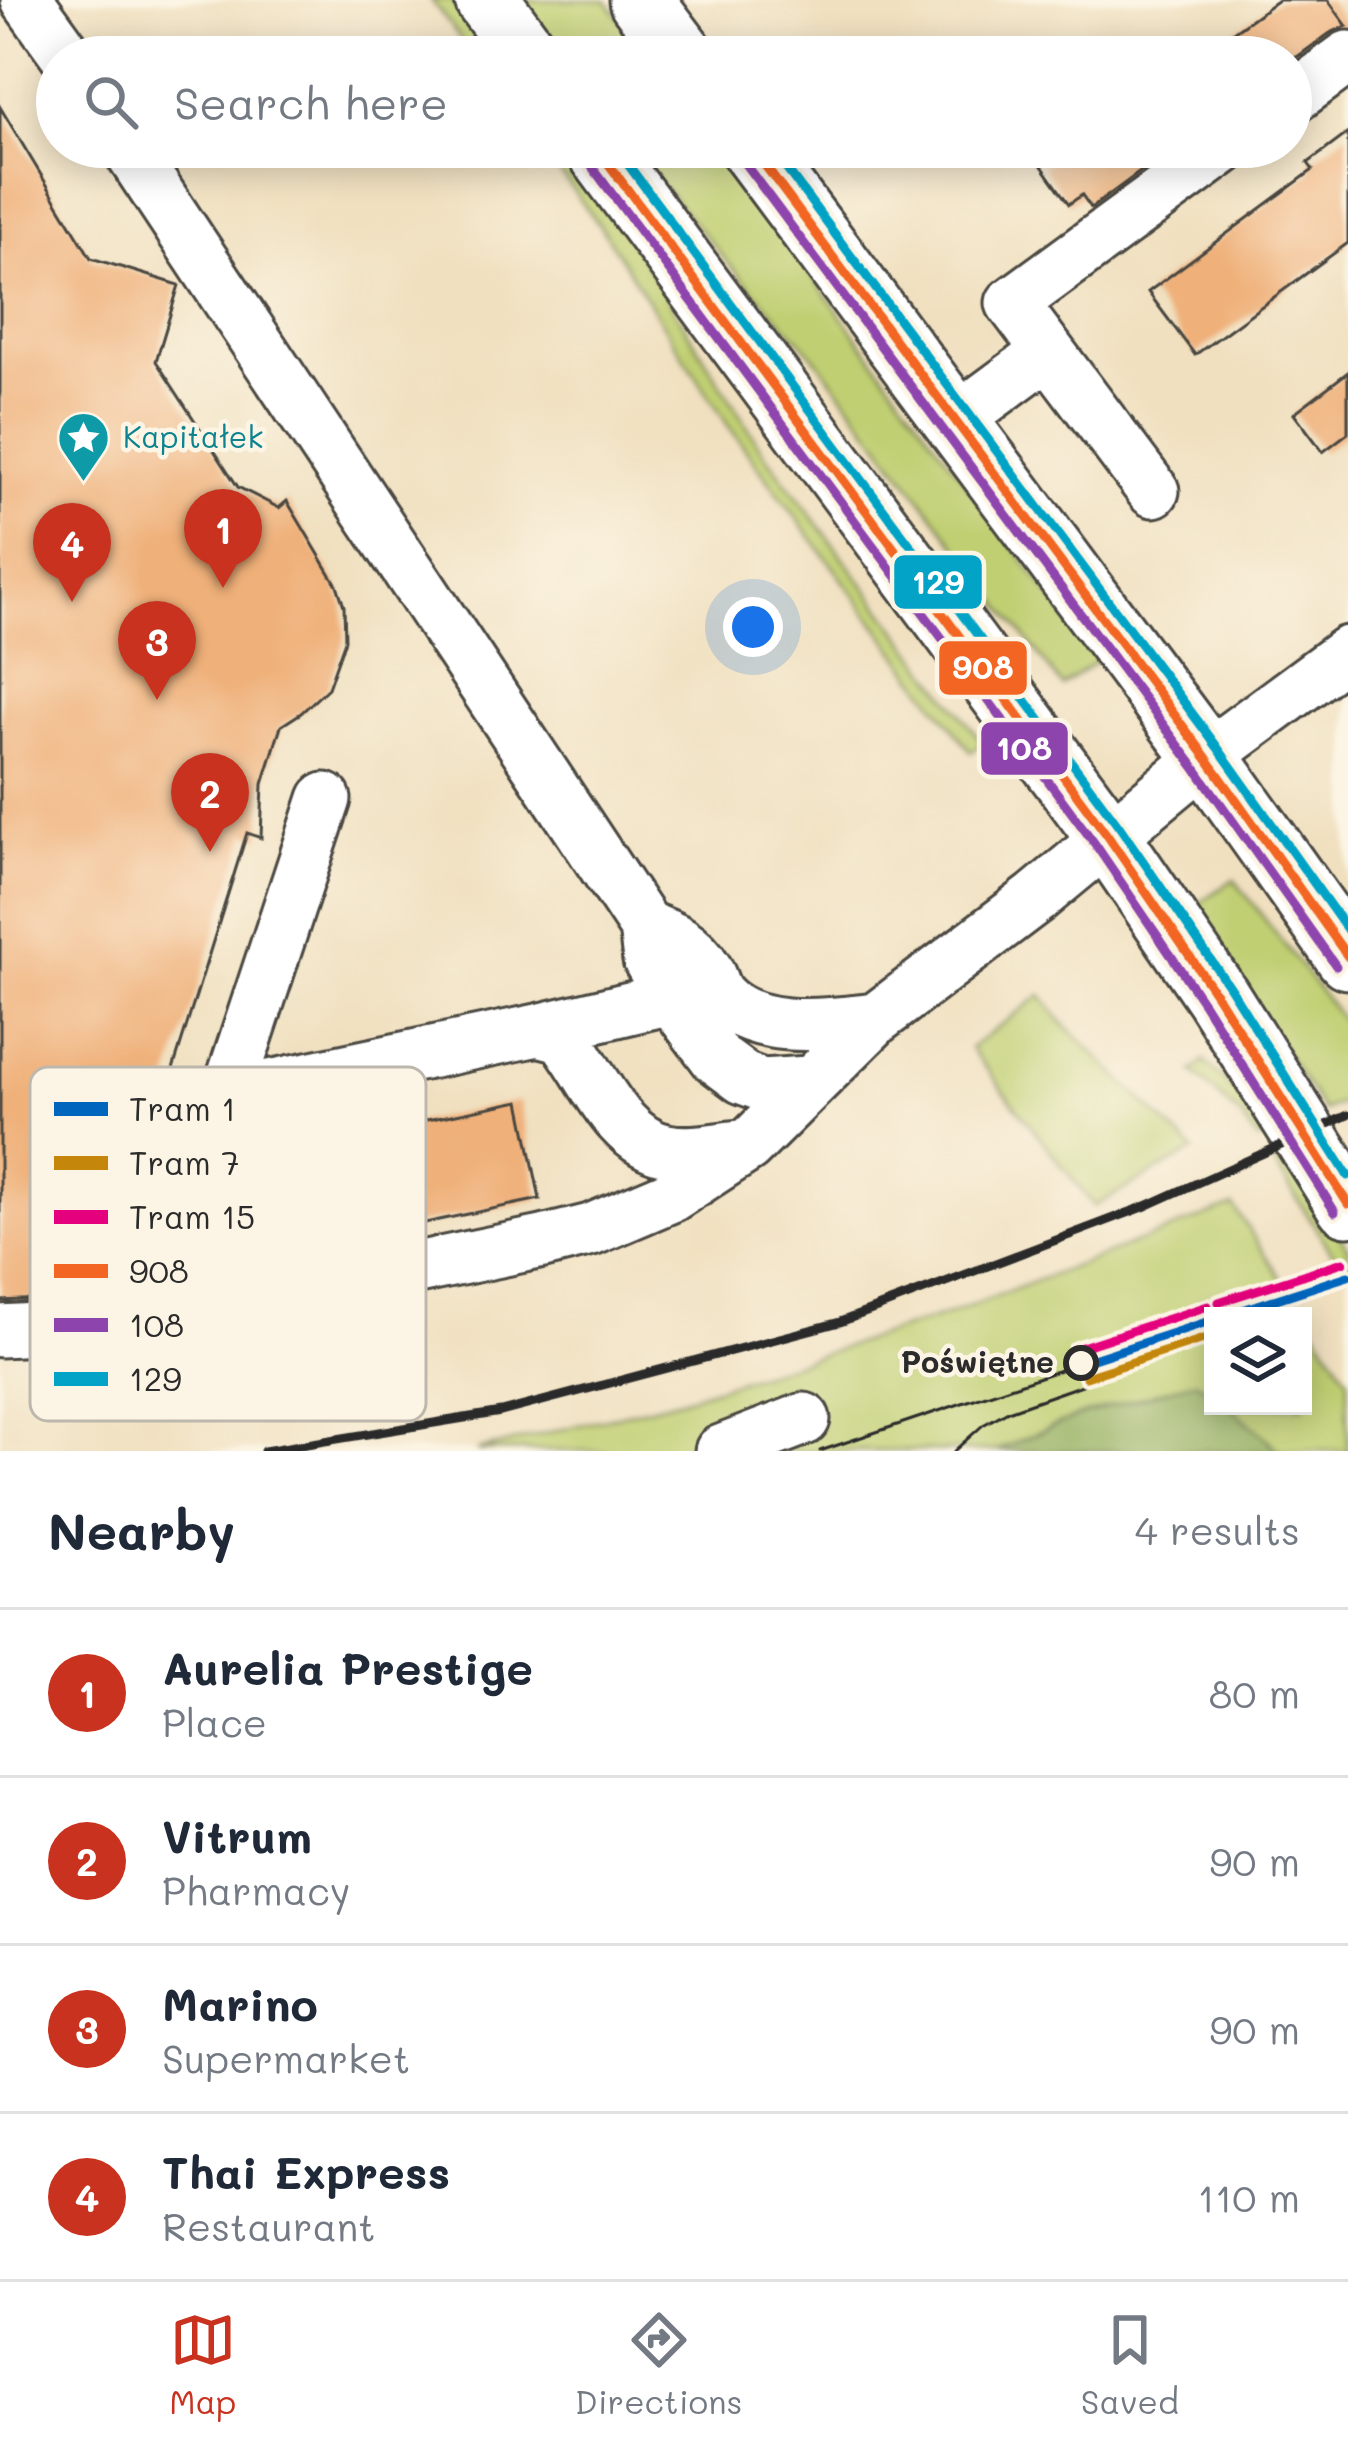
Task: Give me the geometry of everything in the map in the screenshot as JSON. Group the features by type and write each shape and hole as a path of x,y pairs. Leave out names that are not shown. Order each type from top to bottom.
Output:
{"main road":[{"path":"487,0 514,36"},
{"path":"641,0 668,36"},
{"path":"612,168 1107,836 1217,996 1348,1204"},
{"path":"767,168 1206,757 1348,957"}],"street":[{"path":"27,0 53,36"},
{"path":"1312,84 1348,57"},
{"path":"141,168 645,927 649,960 695,997 784,1022 876,1019"},
{"path":"1154,490 1012,303 1197,168"},
{"path":"956,420 1047,353"},
{"path":"426,1266 543,1242 628,1217 706,1175 748,1146 876,1019 1037,897 1206,757 1342,669"},
{"path":"259,1067 262,995 325,799"},
{"path":"356,1067 695,997"},
{"path":"695,997 716,1058 743,1078 762,1084 809,1082"},
{"path":"538,1030 562,1036 626,1128 654,1147 672,1152 748,1146"},
{"path":"626,1128 633,1158 628,1217"},
{"path":"426,1243 507,1228 543,1242"},
{"path":"0,1331 30,1329"},
{"path":"721,1451 804,1419"}],"green space":[{"path":"431,0 453,0 480,36 458,36"},
{"path":"519,0 606,0 633,36 546,36"},
{"path":"557,168 577,168 635,246 760,447 983,743 971,752 729,427 604,232"},
{"path":"647,168 732,168 1098,660 1062,686 815,357"},
{"path":"1234,879 1348,1028 1348,1100 1323,1111 1192,908"},
{"path":"1041,995 1063,1023 1194,1151 1094,1206 970,1048"},
{"path":"1204,1061 1257,1111 1271,1134 1258,1140 1241,1117 1193,1072"},
{"path":"1286,1155 1348,1248 1348,1267 1342,1268 1273,1162"},
{"path":"1233,1206 1301,1307 1204,1307 1204,1386 1195,1381 1076,1417 996,1451 477,1451 681,1399 952,1313"},
{"path":"1312,1324 1348,1378 1348,1451 1280,1451 1240,1415 1312,1415"},
{"path":"1195,1381 1204,1386 1204,1415 1240,1415 1280,1451 996,1451 1076,1417"}],"building":[{"path":"1278,0 1328,0 1347,26 1312,46 1312,36 1227,36"},
{"path":"0,107 91,258 179,285 156,361 238,487 279,508 287,501 337,585 344,606 345,640 328,688 281,726 263,784 261,838 247,833 174,1067 30,1067 30,1300 0,1301"},
{"path":"1348,133 1348,243 1195,355 1148,292 1313,170 1312,160"},
{"path":"1043,168 1145,168 1091,208 1082,195 1069,204"},
{"path":"1348,372 1348,433 1323,452 1294,413"},
{"path":"520,1101 540,1199 426,1223 426,1120"}],"tram line":[{"name":"15","path":"1219,1302 1343,1262"},
{"name":"1","path":"1252,1307 1348,1276"},
{"name":"15","path":"1076,1349 1208,1306"},
{"name":"1","path":"1081,1363 1204,1323"},
{"name":"7","path":"1086,1377 1204,1339"},
{"path":"954,1451 983,1425 1008,1411 1204,1342"},
{"path":"820,1451 1081,1363"}],"railway":[{"path":"264,1451 501,1412 840,1322 1146,1206 1348,1115"}],"transit line":[{"name":"108","path":"593,168 1095,844 1204,1004 1335,1212"},
{"name":"908","path":"612,168 1107,835 1217,996 1348,1204"},
{"name":"129","path":"631,168 1119,826 1230,988 1348,1176"},
{"name":"108","path":"748,168 1194,766 1336,966"},
{"name":"908","path":"767,168 1206,757 1348,957"},
{"name":"129","path":"786,168 1218,748 1348,931"}],"place":[{"name":"Kapitałek","path":"84,484"},
{"name":"Aurelia Prestige","path":"223,588"},
{"name":"Thai Express","path":"72,602"},
{"name":"Marino","path":"157,700"},
{"name":"Vitrum","path":"210,852"},
{"name":"Poświętne","path":"1081,1363"}]}
